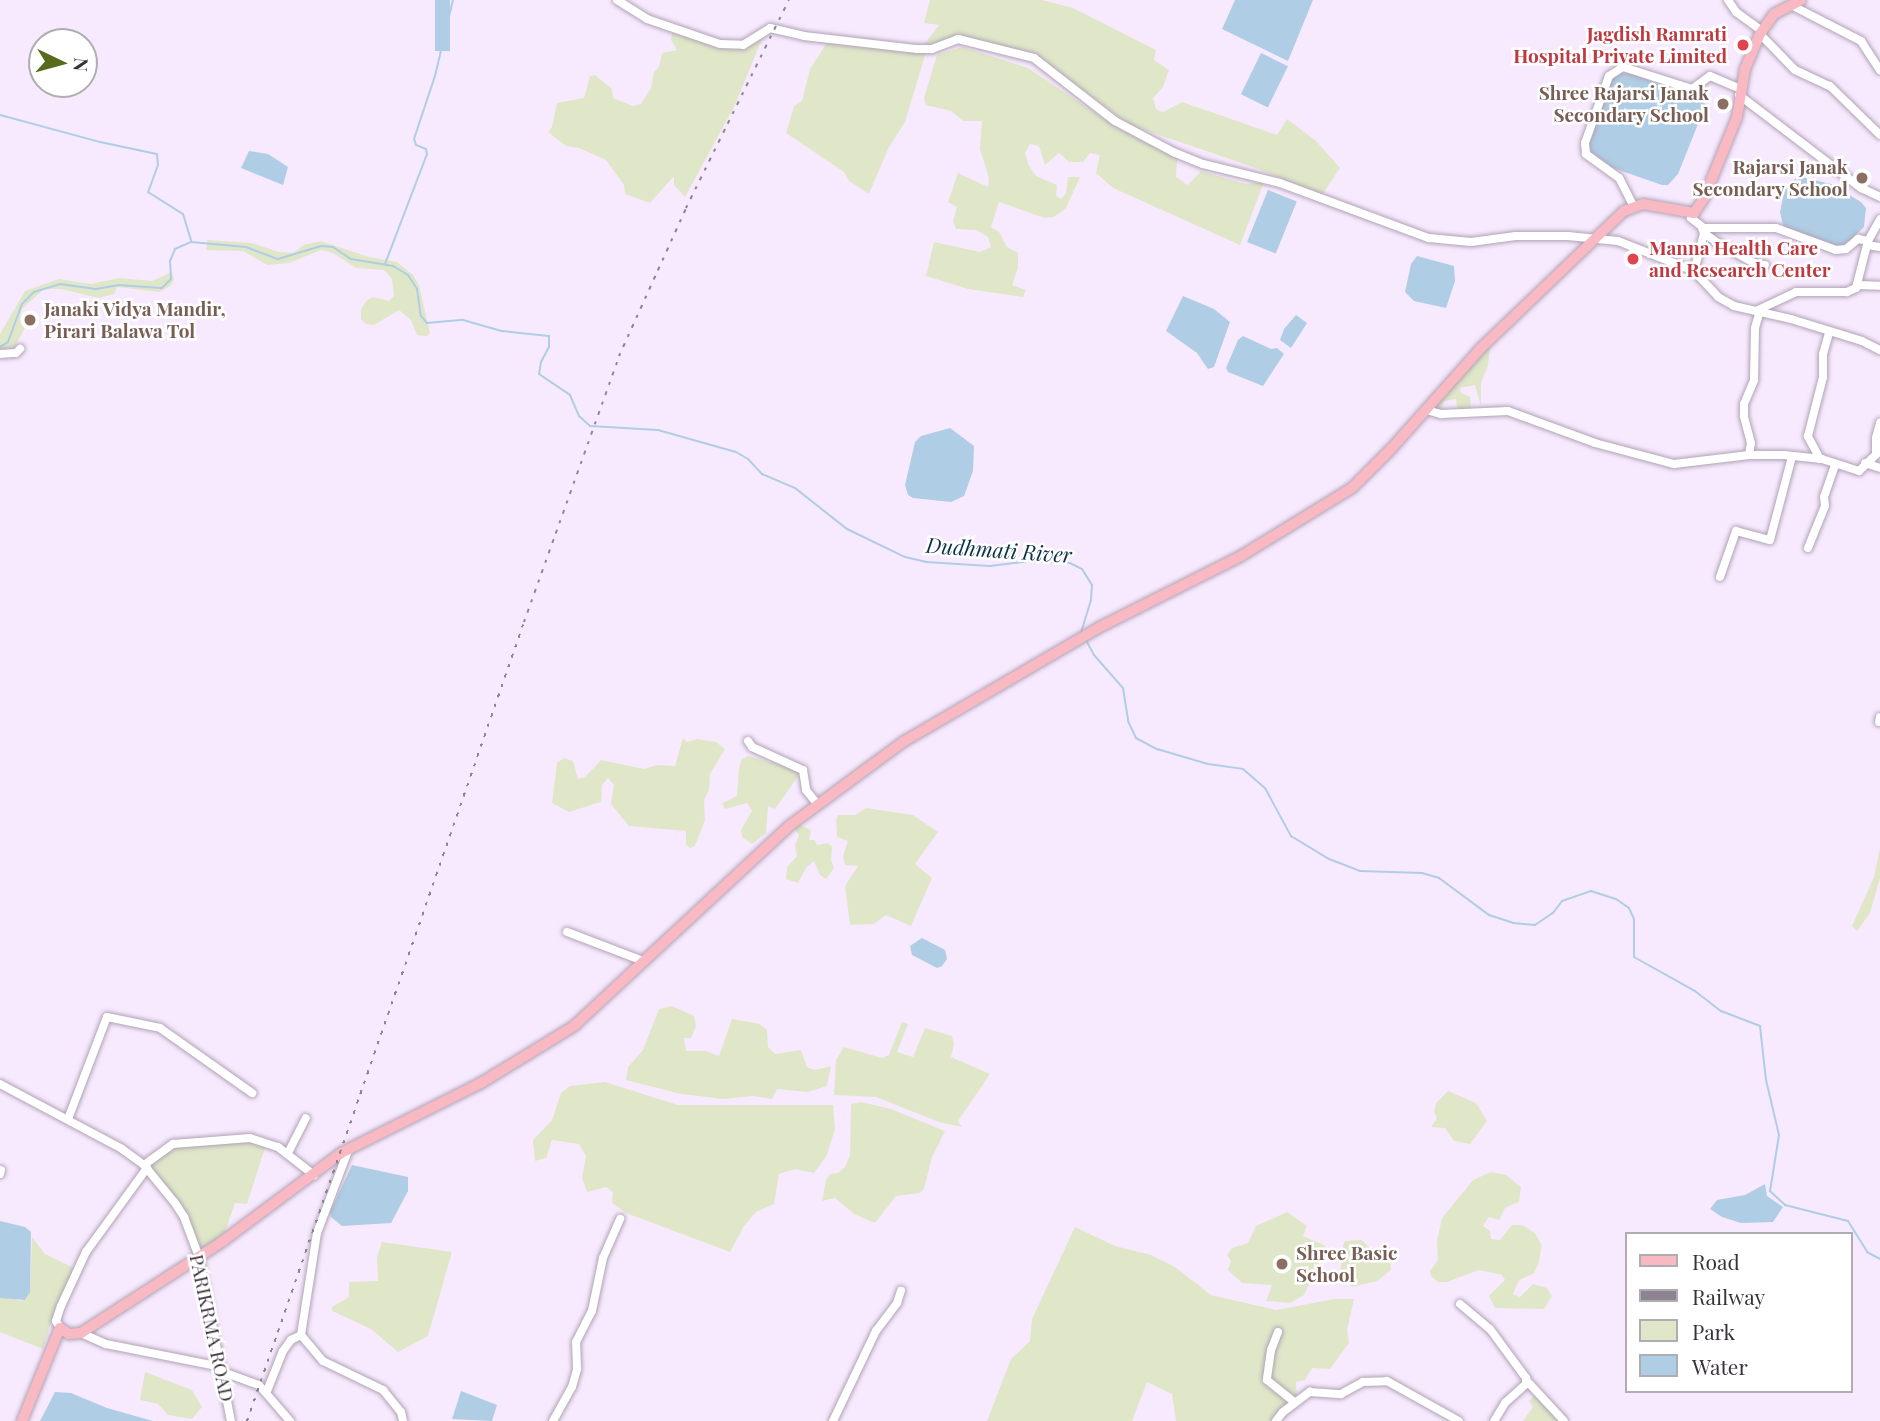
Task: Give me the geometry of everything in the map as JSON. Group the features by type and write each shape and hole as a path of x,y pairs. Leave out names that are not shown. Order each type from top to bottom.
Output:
{"main road":[{"path":"22,1421 60,1328 69,1334 81,1333 199,1257 348,1151 481,1083 573,1026 701,911 732,878 789,826 903,742 1100,627 1217,570 1352,488 1480,349 1633,205 1643,204 1694,213 1704,198 1737,117 1740,92 1760,32 1774,14 1794,2"}],"street":[{"path":"617,0 646,19 720,44 743,45 770,28 804,36 917,49 932,49 958,40 1034,58 1115,121 1172,152 1203,164 1279,183 1410,234 1471,242 1516,236 1596,237 1630,244 1694,271 1725,301 1862,341 1880,351"},
{"path":"1728,0 1736,12 1760,32 1795,70 1830,86 1880,135"},
{"path":"1794,2 1861,41 1880,70"},
{"path":"1633,205 1619,178 1586,154 1585,143 1609,76 1623,67 1692,89 1710,76 1740,92 1861,188 1880,197"},
{"path":"1694,213 1691,218 1703,230 1744,258 1765,265"},
{"path":"1857,285 1868,243 1880,219"},
{"path":"1703,230 1776,228 1836,250 1846,249 1858,239 1880,247"},
{"path":"1694,271 1703,230"},
{"path":"1758,311 1796,292 1847,292 1857,285 1880,286"},
{"path":"1749,455 1751,443 1744,416 1744,404 1754,380 1758,311"},
{"path":"1820,459 1808,436 1823,377 1823,354 1829,333"},
{"path":"0,354 16,353 20,349"},
{"path":"1426,410 1441,414 1508,411 1595,443 1674,464 1749,455 1820,459 1859,471 1878,452 1880,425"},
{"path":"1720,577 1736,531 1770,540 1793,457"},
{"path":"1865,463 1880,468"},
{"path":"1808,548 1825,506 1824,497 1835,465"},
{"path":"748,741 752,747 803,770 806,790 818,805"},
{"path":"567,932 643,961"},
{"path":"68,1119 107,1017 160,1028 252,1093"},
{"name":"PARIKRMA ROAD","path":"0,1084 104,1137 145,1166 184,1217 199,1257 231,1421"},
{"path":"288,1153 306,1118"},
{"path":"60,1328 56,1321 61,1306 86,1252 145,1166 173,1143 202,1139 260,1139 288,1153 314,1175"},
{"path":"348,1151 317,1233 301,1335 323,1362 388,1394 401,1412 403,1421"},
{"path":"553,1421 572,1387 578,1359 576,1342 592,1311 603,1258 620,1219"},
{"path":"833,1421 876,1331 897,1303 901,1291"},
{"path":"1460,1304 1490,1329 1527,1381 1564,1421"},
{"path":"1278,1332 1270,1350 1267,1380 1295,1402"},
{"path":"81,1333 106,1344 222,1370 244,1378 267,1391 290,1421"},
{"path":"267,1391 284,1351 291,1340 301,1335"},
{"path":"1276,1421 1295,1402 1310,1392 1341,1394 1363,1382 1387,1381 1459,1421"},
{"path":"1494,1421 1504,1404 1527,1381"}],"green space":[{"path":"930,0 1042,0 1073,8 1156,50 1154,60 1169,70 1163,87 1153,98 1156,109 1163,112 1182,102 1277,135 1287,119 1316,141 1340,168 1322,195 1256,168 1130,125 1035,54 960,36 923,46 939,25 924,23"},
{"path":"672,33 733,49 745,48 763,37 734,107 685,197 674,185 674,176 650,203 625,194 624,185 606,160 579,148 566,146 548,132 552,127 557,103 584,98 590,76 595,75 612,89 613,98 633,106 641,104 651,88 662,53 677,50 671,40"},
{"path":"828,41 926,52 905,122 888,149 869,194 849,181 844,172 786,133 794,106 802,101 810,69"},
{"path":"962,47 1028,68 1118,128 1177,158 1176,177 1188,185 1201,171 1246,184 1264,182 1240,245 1113,188 1096,173 1100,155 1090,153 1083,162 1069,162 1059,153 1045,165 1039,146 1030,144 1025,153 1028,164 1036,176 1057,185 1056,196 1061,199 1066,193 1068,177 1080,177 1066,208 1054,217 1045,218 999,202 991,227 999,232 1007,247 1018,253 1018,268 1012,285 1026,290 1023,297 968,289 926,276 934,242 980,252 991,247 988,237 976,230 956,229 953,221 957,207 948,202 958,173 988,187 989,178 980,149 982,121 963,121 951,111 926,105 924,98 937,55"},
{"path":"207,240 252,243 279,252 293,253 304,245 321,241 369,257 397,262 413,275 419,285 430,333 427,336 417,335 411,320 399,310 374,325 366,324 361,319 361,309 367,300 373,297 389,301 394,296 392,279 384,270 356,268 333,253 321,250 289,263 267,265 243,251 206,250"},
{"path":"172,272 174,280 170,286 159,292 117,287 114,294 99,298 61,289 44,289 22,309 20,319 25,328 15,346 0,352 0,334 25,291 59,279 91,284 119,278 152,281"},
{"path":"1491,340 1488,365 1481,383 1481,406 1475,385 1460,388 1461,393 1470,397 1471,409 1458,411 1456,399 1444,401 1440,415 1431,407"},
{"path":"683,738 687,742 697,739 716,742 725,749 710,774 709,790 704,800 705,820 695,846 690,848 686,844 686,831 629,826 611,804 614,785 608,778 602,785 601,802 569,812 552,803 557,763 564,758 573,761 578,779 585,777 601,760 644,769 657,765 675,766"},
{"path":"748,756 798,769 799,775 775,809 768,806 766,833 752,844 742,837 741,830 752,811 747,803 725,809 722,803 737,796 739,768 742,759"},
{"path":"866,808 913,815 938,832 915,864 932,878 911,926 886,915 874,924 850,925 845,886 858,866 845,865 843,856 848,841 837,837 836,819 838,815 855,815"},
{"path":"799,825 811,830 809,840 815,840 817,845 827,843 832,846 831,860 834,868 826,879 820,875 814,861 806,868 798,883 786,879 787,867 797,856 795,845 799,835 794,828"},
{"path":"1880,848 1880,878 1870,913 1857,931 1852,926 1874,877"},
{"path":"672,1006 694,1016 696,1026 691,1038 684,1038 686,1051 706,1051 719,1056 732,1019 760,1024 767,1030 768,1047 775,1054 801,1050 807,1067 815,1070 831,1066 827,1086 808,1092 777,1089 772,1099 753,1096 724,1099 681,1094 626,1080 628,1067 643,1050 659,1009"},
{"path":"902,1022 908,1024 897,1052 913,1057 925,1028 952,1036 954,1044 951,1057 990,1074 958,1121 962,1127 939,1122 876,1097 834,1095 836,1060 844,1047 882,1058 889,1055"},
{"path":"605,1082 678,1105 833,1105 835,1129 827,1155 814,1173 795,1169 779,1174 774,1204 756,1212 744,1226 730,1252 626,1213 612,1203 613,1192 606,1187 587,1192 582,1178 586,1156 579,1144 552,1140 546,1158 535,1161 533,1140 552,1120 561,1093 570,1086"},
{"path":"1448,1091 1476,1103 1487,1121 1470,1144 1454,1141 1445,1128 1431,1127 1437,1118 1434,1112 1436,1103"},
{"path":"861,1102 891,1109 945,1131 932,1157 924,1189 920,1193 896,1196 875,1223 854,1214 835,1198 822,1201 826,1180 830,1174 838,1173 845,1167 850,1155 851,1104"},
{"path":"234,1141 266,1145 247,1204 235,1203 225,1232 200,1252 190,1220 149,1165 178,1147"},
{"path":"1491,1172 1506,1175 1521,1187 1519,1202 1505,1208 1499,1220 1489,1217 1483,1226 1490,1231 1491,1239 1500,1240 1512,1225 1522,1225 1535,1233 1542,1246 1538,1265 1533,1274 1519,1280 1513,1294 1520,1297 1533,1284 1547,1288 1552,1296 1544,1309 1495,1308 1489,1296 1505,1280 1502,1275 1479,1270 1447,1282 1438,1282 1431,1276 1430,1271 1438,1260 1437,1241 1442,1218 1473,1180"},
{"path":"1287,1212 1307,1226 1303,1236 1326,1246 1318,1265 1309,1272 1311,1280 1304,1295 1290,1303 1266,1301 1272,1285 1242,1283 1228,1270 1231,1261 1227,1255 1232,1248 1248,1243 1256,1226"},
{"path":"1075,1227 1115,1246 1151,1255 1175,1267 1211,1295 1276,1310 1335,1299 1354,1299 1347,1330 1349,1343 1330,1369 1312,1368 1305,1380 1296,1382 1297,1398 1271,1421 1176,1421 1172,1394 1147,1382 1132,1421 987,1421 1011,1359 1030,1341 1032,1319"},
{"path":"32,1237 45,1254 78,1270 53,1317 43,1349 0,1332 0,1298 14,1297 18,1301 25,1300 30,1292"},
{"path":"1361,1240 1369,1247 1382,1252 1382,1258 1390,1260 1391,1270 1377,1281 1352,1287 1341,1274 1341,1251 1345,1241"},
{"path":"382,1242 452,1252 428,1336 398,1352 371,1329 332,1311 332,1307 349,1297 349,1282 378,1281 377,1257"},
{"path":"145,1372 192,1390 202,1407 192,1419 168,1415 158,1404 140,1400"},
{"path":"1537,1393 1561,1421 1523,1421 1533,1407 1529,1401"}],"water":[{"path":"435,0 450,0 450,51 435,51"},
{"path":"1235,0 1313,0 1288,61 1222,29"},
{"path":"1261,53 1288,66 1268,107 1241,94"},
{"path":"1622,73 1634,74 1706,104 1678,174 1668,185 1613,168 1592,153 1588,146 1607,90 1613,78"},
{"path":"249,151 268,154 288,167 283,185 241,168"},
{"path":"1802,177 1831,184 1861,202 1866,208 1864,227 1842,248 1790,231 1783,225 1780,212 1785,188 1795,179"},
{"path":"1268,190 1297,202 1276,254 1247,242"},
{"path":"1417,256 1454,266 1455,281 1446,308 1414,301 1405,292 1411,264"},
{"path":"1183,296 1214,309 1230,322 1214,367 1208,369 1197,353 1166,331"},
{"path":"1296,315 1307,323 1291,348 1280,340 1284,329"},
{"path":"1243,336 1271,349 1277,348 1284,354 1263,386 1228,372 1226,368 1238,340"},
{"path":"950,428 974,446 973,471 964,496 951,502 913,498 908,495 905,485 915,442 921,436"},
{"path":"922,938 945,950 947,959 942,966 937,968 912,955 910,946"},
{"path":"352,1165 408,1177 408,1191 391,1223 342,1226 331,1217 330,1212"},
{"path":"1765,1184 1767,1196 1783,1207 1773,1222 1741,1223 1722,1217 1710,1209 1717,1200 1745,1195"},
{"path":"0,1221 25,1227 31,1232 30,1292 25,1300 0,1298"},
{"path":"461,1391 497,1405 492,1421 452,1419"},
{"path":"55,1392 71,1393 107,1408 153,1421 40,1421"}],"waterway":[{"path":"385,264 427,154 426,149 416,145 414,139 435,76 453,0"},
{"path":"0,115 157,154 158,165 148,192 183,214 191,241"},
{"name":"Dudhmati River","path":"0,347 8,342 22,304 34,292 60,284 96,289 118,285 162,288 171,279 170,261 175,249 191,242 246,247 278,259 321,246 333,247 351,259 393,266 408,275 417,289 421,316 427,323 463,320 502,331 549,336 549,347 541,362 539,374 570,395 579,416 590,426 658,430 736,452 748,459 762,474 795,488 847,529 905,557 926,562 990,566 1029,561 1070,563 1082,569 1092,585 1091,600 1081,632"},
{"name":"Dudhmati River","path":"1086,640 1094,655 1123,688 1128,721 1136,738 1157,749 1208,764 1243,769 1265,788 1291,836 1329,859 1360,871 1422,873 1439,878 1489,915 1513,923 1535,925 1553,913 1562,901 1591,891 1616,899 1629,908 1634,919 1634,957 1695,991 1721,1011 1760,1026 1766,1080 1779,1135 1770,1191 1785,1205 1848,1221 1867,1252 1880,1259"}],"railway":[{"path":"247,1421 619,356 686,208 789,0"}],"place":[{"name":"Jagdish Ramrati Hospital Private Limited","path":"1743,45"},
{"name":"Shree Rajarsi Janak Secondary School","path":"1723,104"},
{"name":"Rajarsi Janak Secondary School","path":"1862,178"},
{"name":"Manna Health Care and Research Center","path":"1633,259"},
{"name":"Janaki Vidya Mandir, Pirari Balawa Tol","path":"30,320"},
{"name":"Shree Basic School","path":"1282,1264"}]}
